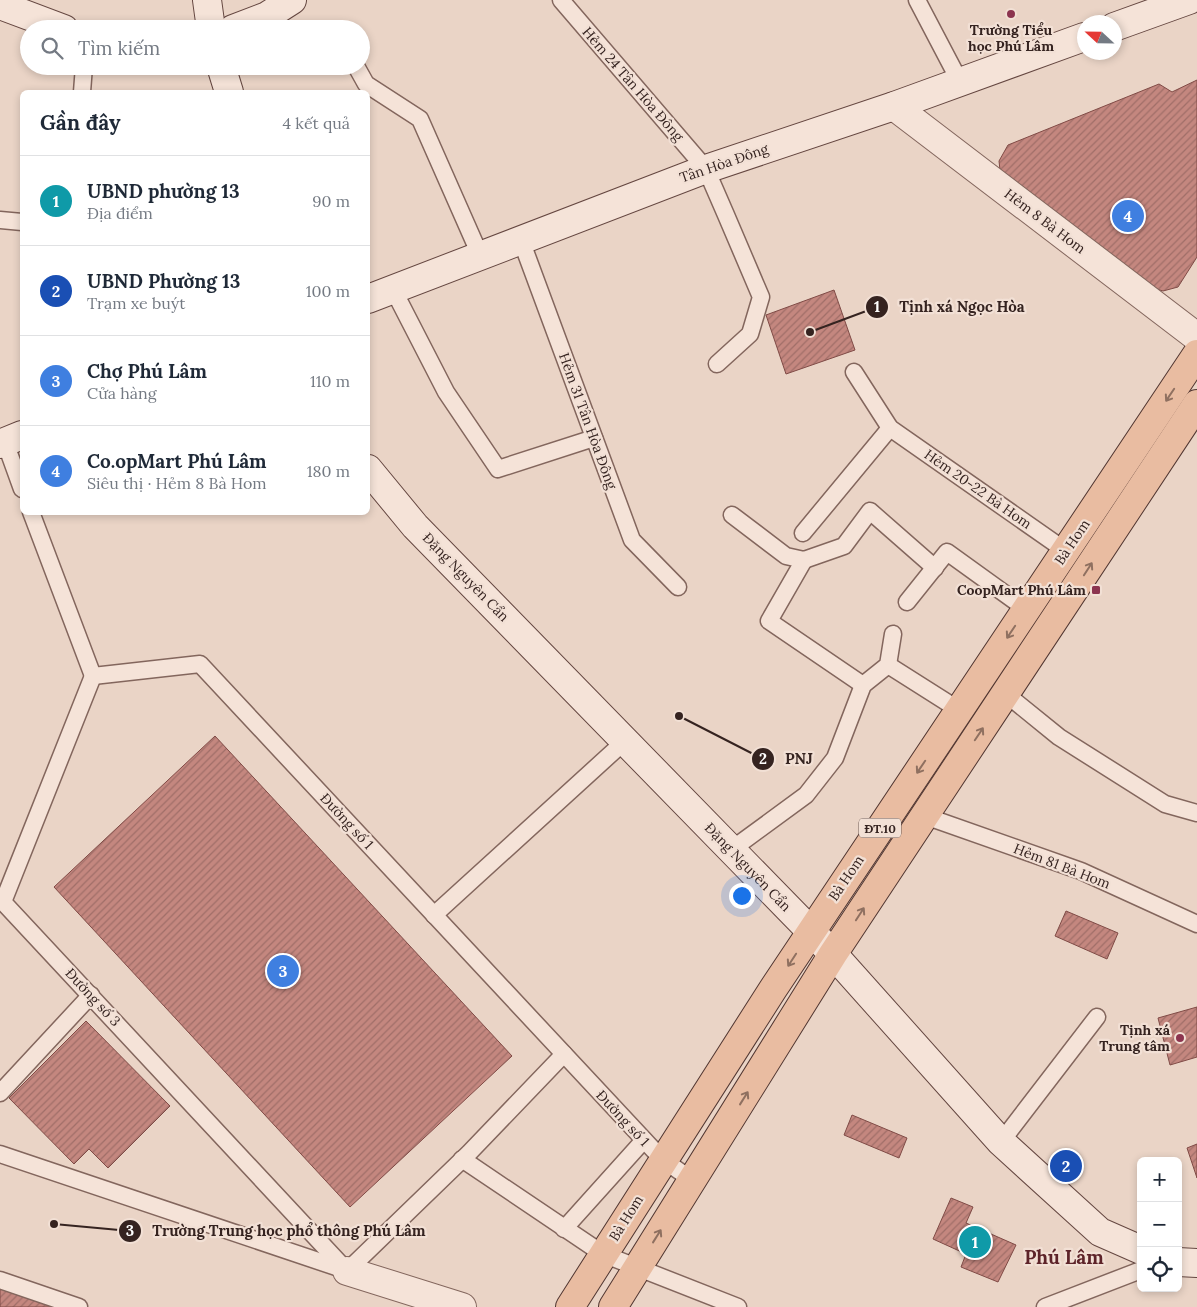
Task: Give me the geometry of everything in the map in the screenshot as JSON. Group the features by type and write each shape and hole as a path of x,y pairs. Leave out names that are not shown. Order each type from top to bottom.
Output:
{"main road":[{"name":"Bà Hom","path":"570,1307 603,1254 653,1150 811,931 1197,354"},
{"name":"Bà Hom","path":"613,1307 834,954 1197,404"}],"street":[{"path":"207,0 210,20"},
{"path":"257,20 267,16 292,0"},
{"path":"1122,24 1189,0"},
{"path":"0,5 40,20"},
{"name":"Tân Hòa Đông","path":"370,299 706,169 894,106 1077,40"},
{"path":"224,75 228,90"},
{"name":"Hẻm 8 Bà Hom","path":"894,106 1197,337"},
{"name":"Đặng Nguyên Cẩn","path":"370,470 415,526 834,954 1001,1142 1100,1232 1137,1248"},
{"path":"1182,1262 1197,1263"},
{"name":"Đường số 3","path":"347,1271 462,1307"}],"lane":[{"name":"Hẻm 24 Tân Hòa Đông","path":"561,0 706,169 760,297 750,334 717,364"},
{"path":"917,0 960,82"},
{"path":"82,90 83,75"},
{"path":"361,75 366,84 420,119 480,255"},
{"path":"0,220 20,222"},
{"name":"Hẻm 31 Tân Hòa Đông","path":"521,240 632,540 678,587"},
{"path":"393,289 446,392 498,469 594,438"},
{"name":"Hẻm 20-22 Bà Hom","path":"854,372 890,428 1066,551"},
{"path":"803,534 890,428"},
{"path":"9,440 20,481"},
{"path":"732,514 786,556 804,560 844,546 870,511 935,568"},
{"path":"32,515 93,676"},
{"path":"907,602 947,552 1026,609"},
{"path":"804,560 769,621 863,685"},
{"path":"731,850 806,795 835,758 863,685 888,665 892,634"},
{"name":"Đường số 1","path":"93,676 200,664 653,1150 692,1180"},
{"path":"888,665 959,710"},
{"name":"Đường số 3","path":"93,676 3,902 347,1271"},
{"path":"1006,694 1059,737 1165,804 1197,812"},
{"path":"434,916 625,741"},
{"name":"Hẻm 81 Bà Hom","path":"924,816 1081,871 1197,924"},
{"path":"0,1093 91,995"},
{"path":"1001,1142 1097,1017"},
{"path":"347,1271 462,1159 564,1054"},
{"path":"564,1229 653,1150"},
{"name":"Đường số 3","path":"0,1154 347,1271"},
{"path":"462,1159 603,1254 738,1307"},
{"path":"1050,1306 1137,1272"},
{"path":"0,1280 79,1307"}],"building":[{"path":"1197,80 1197,257 1178,287 1163,291 1153,288 1000,170 999,161 1008,145 1159,84 1172,92"},
{"path":"834,290 855,350 786,374 766,315"},
{"path":"215,736 512,1056 350,1207 54,887"},
{"path":"1066,911 1118,933 1107,959 1055,936"},
{"name":"Tịnh xá Trung tâm","path":"1197,1007 1197,1057 1170,1065 1158,1018"},
{"path":"86,1021 170,1106 108,1168 89,1149 74,1164 9,1098"},
{"path":"852,1115 907,1138 899,1158 844,1135"},
{"path":"1197,1144 1197,1178 1187,1148"},
{"path":"951,1198 973,1207 966,1223 1016,1245 998,1282 961,1267 966,1254 933,1239"},
{"path":"0,1286 60,1307 0,1307"}],"place":[{"name":"Trường Tiểu học Phú Lâm","path":"1011,14"},
{"name":"Co.opMart Phú Lâm","path":"1128,216"},
{"name":"Tịnh xá Ngọc Hòa","path":"810,332"},
{"name":"CoopMart Phú Lâm","path":"1096,590"},
{"name":"PNJ","path":"679,716"},
{"name":"Chợ Phú Lâm","path":"283,971"},
{"name":"Tịnh xá Trung tâm","path":"1180,1038"},
{"name":"UBND Phường 13","path":"1066,1166"},
{"name":"Trường Trung học phổ thông Phú Lâm","path":"54,1224"},
{"name":"UBND phường 13","path":"975,1242"}],"district":[{"name":"Phú Lâm","path":"1064,1257"}]}
